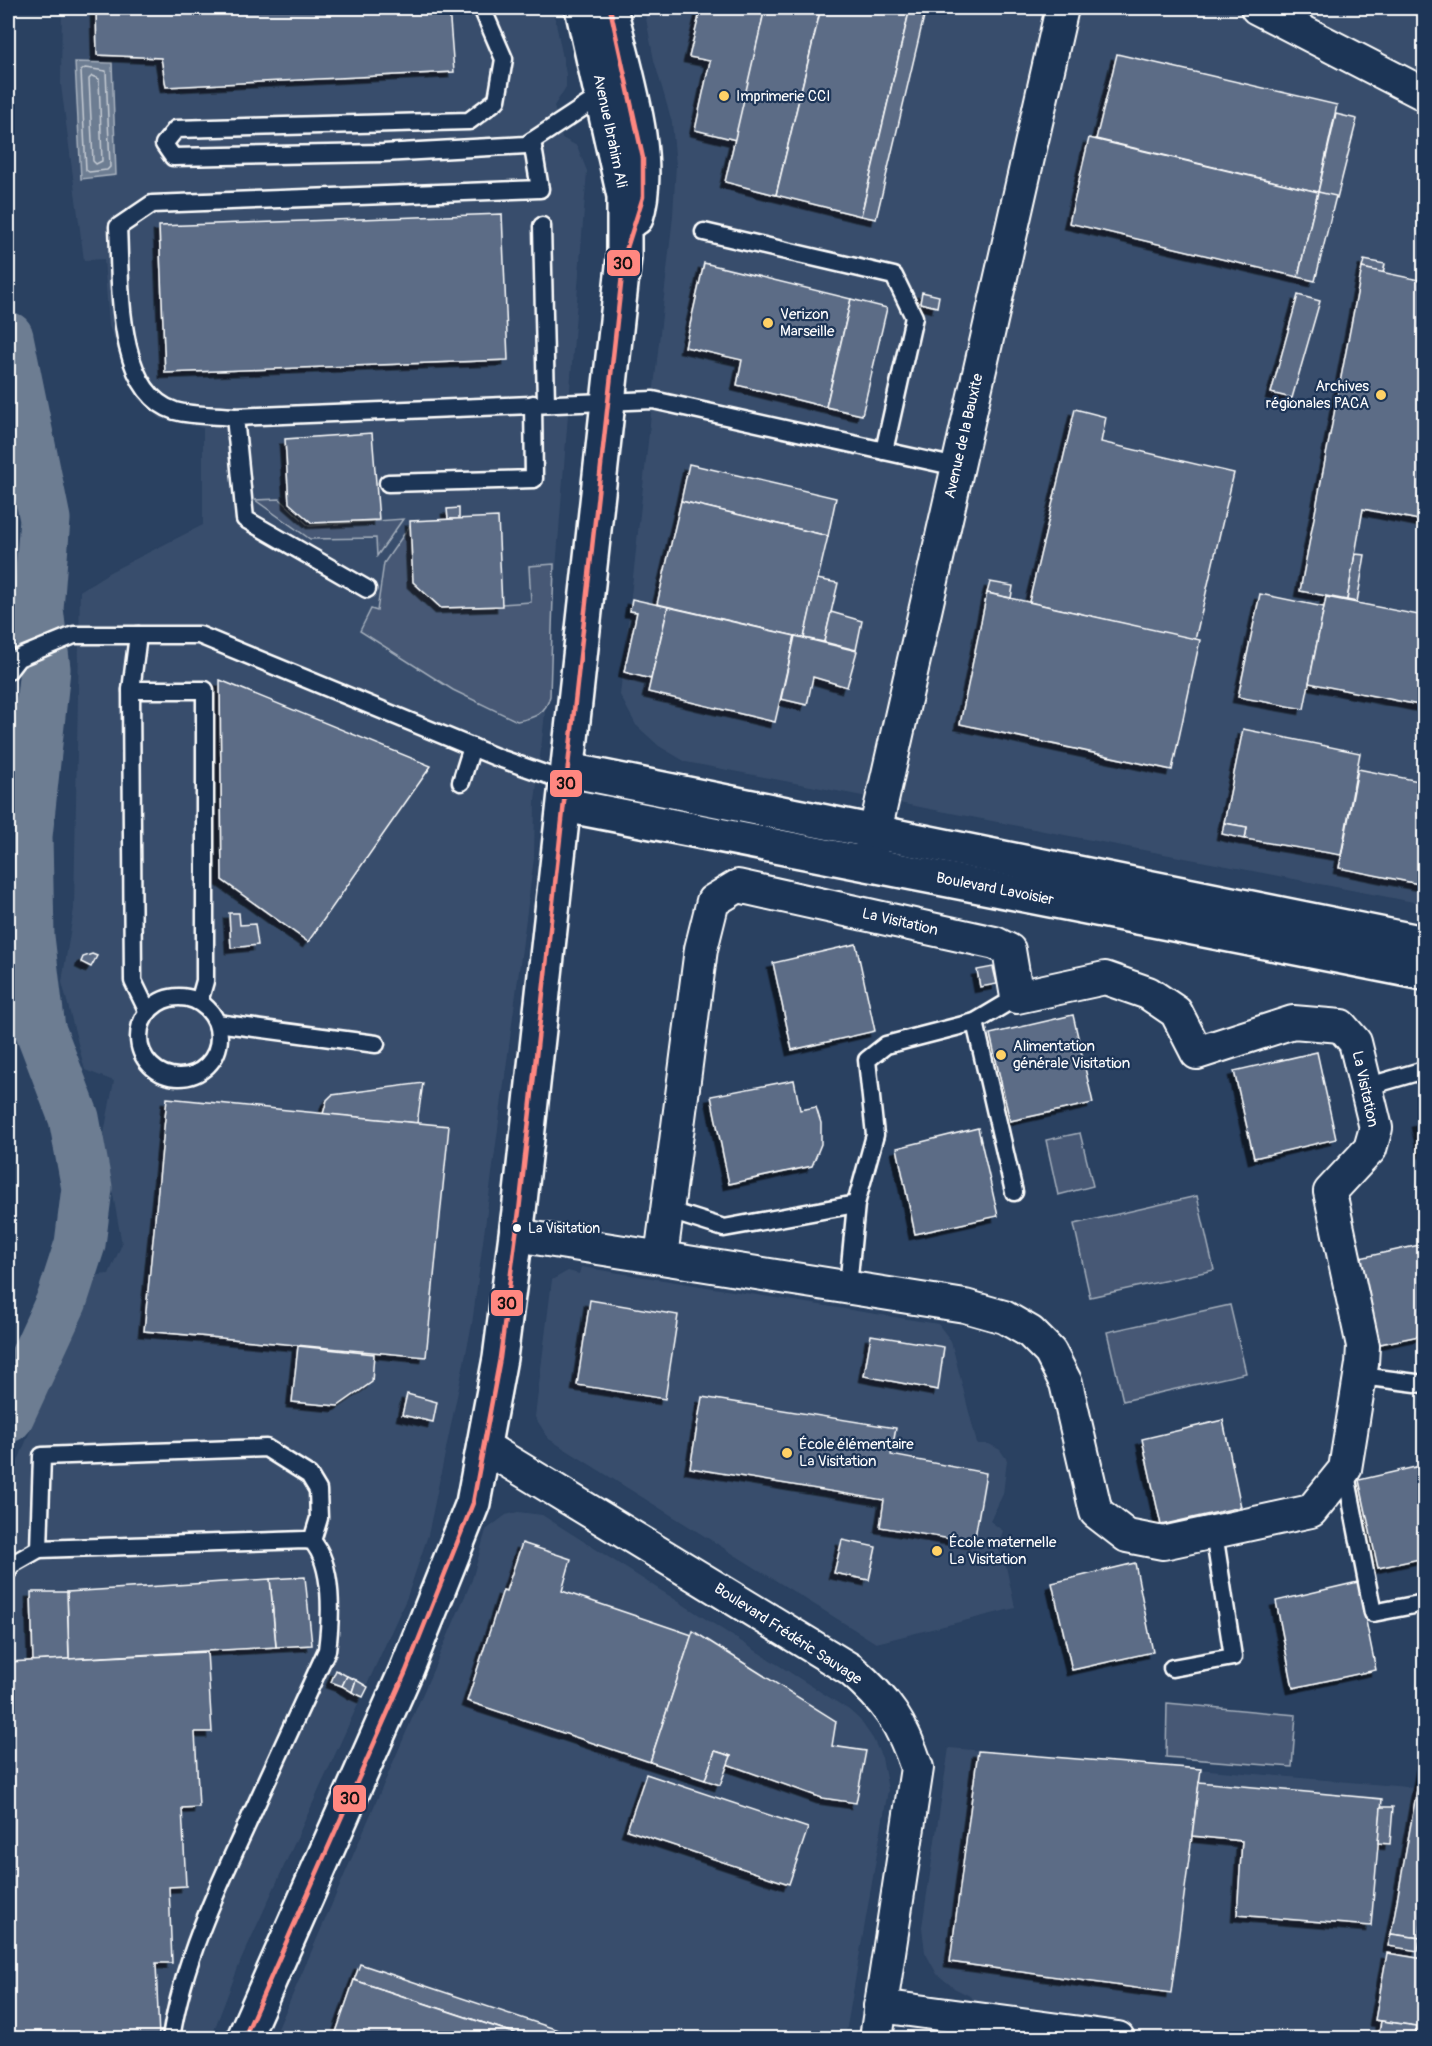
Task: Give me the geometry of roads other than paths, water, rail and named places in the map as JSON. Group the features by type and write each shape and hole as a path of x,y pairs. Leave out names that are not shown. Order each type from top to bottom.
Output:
{"street":[{"name":"Avenue Ibrahim Ali","path":"582,8 614,85"},
{"name":"Avenue Ibrahim Ali","path":"244,2038 410,1660 473,1503 500,1358 567,786 624,257 624,196 610,8"},
{"name":"Avenue de la Bauxite","path":"871,848 1062,8"},
{"path":"1257,8 1425,94"},
{"name":"Boulevard Lavoisier","path":"567,786 871,848 1425,973"},
{"name":"Boulevard Lavoisier","path":"871,848 1425,944"},
{"name":"La Visitation","path":"516,1235 965,1306 1004,1317 1030,1332 1050,1352 1066,1383 1096,1512 1127,1536 1163,1543 1311,1511 1345,1469 1362,1376 1363,1346 1330,1192 1370,1149 1376,1128 1355,1042 1341,1026 1293,1022 1197,1053 1176,1012 1149,993 1105,978 1017,997 1009,950 995,943 738,886 713,901 701,949 661,1257"},
{"name":"Boulevard Frédéric Sauvage","path":"483,1446 851,1670 892,1711 905,1734 916,1768 876,2038"},
{"path":"880,2006 1118,2038"}],"lane":[{"path":"482,8 504,59 497,100 469,121 176,129 164,144 173,157 382,153 526,145 614,85"},
{"path":"532,141 540,189 152,204 118,227 124,329 134,368 152,398 175,411 235,417 608,400 653,400 957,467"},
{"path":"388,483 534,479 539,403 542,226"},
{"path":"704,232 894,276 914,317 884,451"},
{"path":"235,417 245,519 367,589"},
{"path":"13,665 74,635 199,635 567,786"},
{"path":"138,635 131,690 133,981 148,1012"},
{"path":"131,690 205,690 205,981 199,1002"},
{"path":"461,782 472,747"},
{"path":"177,997 199,1002 210,1011 217,1023 220,1036 218,1050 211,1062 201,1071 188,1077 174,1077 160,1072 150,1064 142,1052 139,1038 141,1025 148,1012 166,999 177,997"},
{"path":"848,1287 856,1204 875,1135 867,1060 886,1045 975,1022 1017,997"},
{"path":"975,1022 1014,1192"},
{"path":"217,1023 376,1044"},
{"path":"1366,1087 1425,1071"},
{"path":"667,1210 724,1228 856,1204"},
{"path":"1362,1376 1425,1384"},
{"path":"39,1549 42,1456 266,1448 309,1475 318,1490 319,1518 312,1541"},
{"path":"1345,1469 1373,1613 1425,1603"},
{"path":"1172,1668 1233,1657 1214,1533"},
{"path":"8,1571 11,1565 39,1549 312,1541 321,1551 332,1614 327,1650 216,1892 189,1960 176,2005 171,2038"}],"water":[{"path":"75,62 112,63 116,175 81,179"}],"waterway":[{"path":"8,337 45,519 38,609 45,669 27,836 29,937 40,1029 74,1118 87,1188 80,1244 62,1300 8,1417"}],"place":[{"name":"Imprimerie CCI","path":"724,96"},
{"name":"Verizon Marseille","path":"768,323"},
{"name":"Archives régionales PACA","path":"1381,395"},
{"name":"Alimentation générale Visitation","path":"1001,1055"},
{"name":"La Visitation","path":"517,1228"},
{"name":"École élémentaire La Visitation","path":"787,1453"},
{"name":"École maternelle La Visitation","path":"937,1551"}]}
